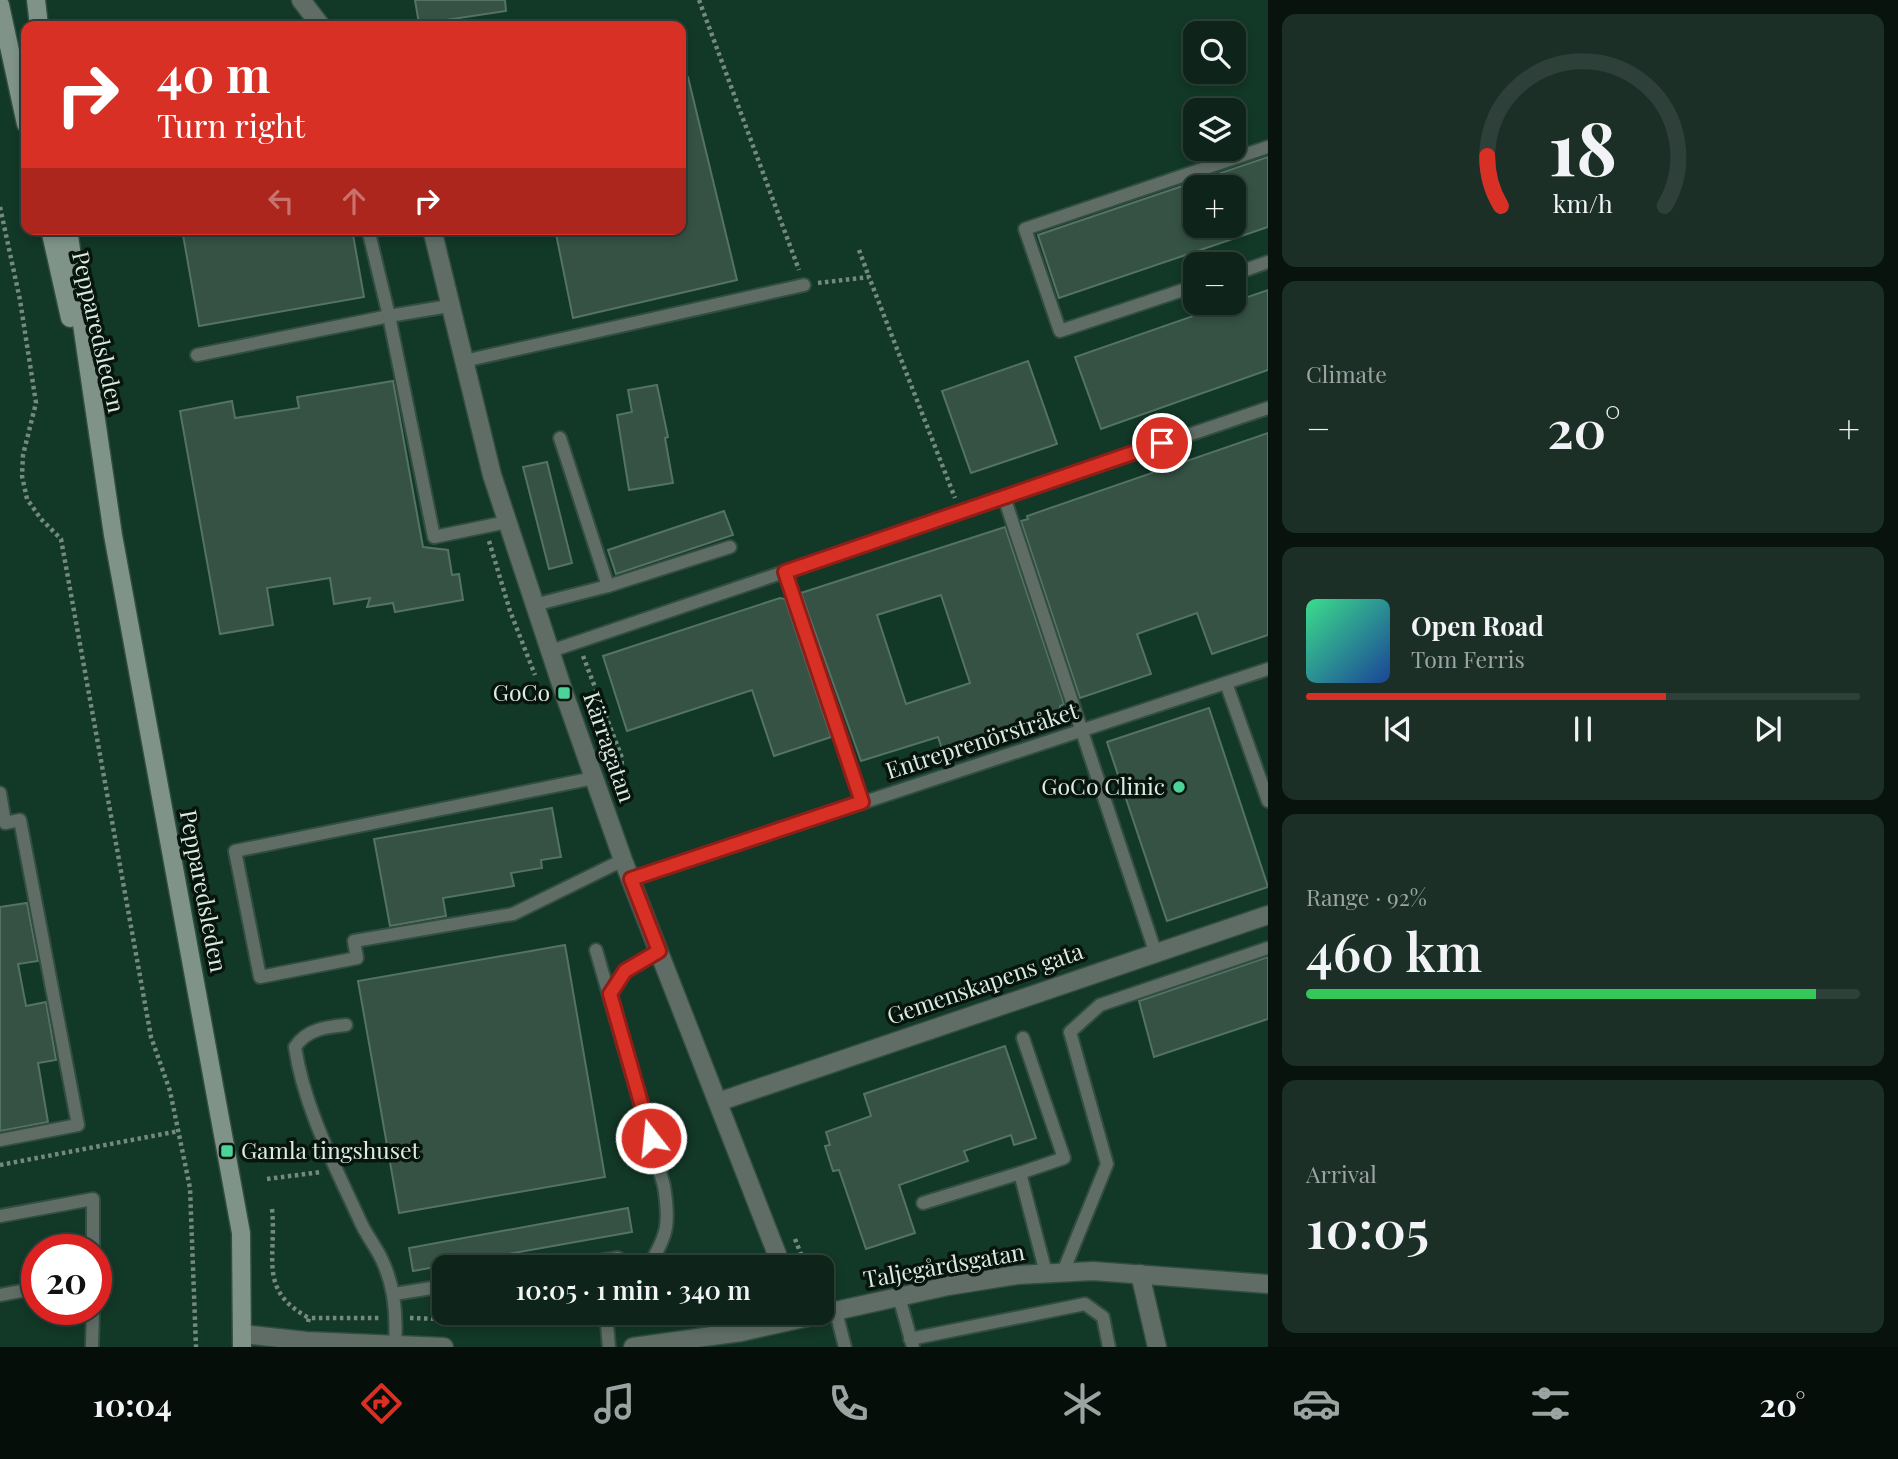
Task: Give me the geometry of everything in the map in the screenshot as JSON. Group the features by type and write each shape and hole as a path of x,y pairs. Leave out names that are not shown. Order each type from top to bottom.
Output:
{"street":[{"path":"36,0 38,21"},
{"path":"301,0 317,21"},
{"path":"0,5 21,101"},
{"name":"Pepparedsleden","path":"51,235 99,446"},
{"name":"Pepparedsleden","path":"69,235 99,446 155,773 228,1151 241,1233 242,1341"},
{"name":"Kärragatan","path":"433,235 492,475 534,604 623,860 777,1255"},
{"name":"Gemenskapens gata","path":"718,1102 1155,951 1268,915"},
{"name":"Taljegårdsgatan","path":"836,1312 948,1286 1054,1273 1140,1274 1268,1284"},
{"path":"1140,1274 1157,1347"},
{"name":"Taljegårdsgatan","path":"633,1347 715,1336 762,1325"},
{"path":"242,1341 444,1347"}],"lane":[{"path":"1183,290 1060,331 1026,229 1268,147"},
{"path":"369,235 389,316 434,537 507,522"},
{"path":"1246,270 1268,262"},
{"path":"464,361 804,285"},
{"path":"197,355 449,306"},
{"path":"551,651 1268,408"},
{"path":"560,438 608,586"},
{"path":"1004,497 1155,951"},
{"path":"534,604 608,586 730,547"},
{"path":"785,572 862,802"},
{"name":"Entreprenörstråket","path":"631,879 1268,668"},
{"path":"1226,683 1268,801"},
{"path":"594,779 235,851 260,977 357,958 354,942 513,914 623,860"},
{"path":"0,793 5,823 20,820 78,1125 0,1140"},
{"path":"1054,1273 1107,1164 1070,1032 1100,1005 1268,948"},
{"path":"596,950 664,1186 669,1216 664,1240 655,1255"},
{"path":"610,994 625,971 659,951"},
{"path":"346,1026 323,1028 302,1036 295,1047 298,1069 362,1226 383,1261 394,1294 394,1344"},
{"path":"923,1203 1064,1157 1023,1038"},
{"path":"1020,1172 1054,1273"},
{"path":"0,1216 93,1199 93,1234"},
{"path":"394,1294 432,1288"},
{"path":"0,1296 21,1291"},
{"path":"899,1297 911,1343 1085,1304 1103,1317 1109,1347"},
{"path":"836,1312 845,1347"},
{"path":"92,1347 93,1325"},
{"path":"607,1325 609,1347"}],"path":[{"path":"699,0 804,285 869,277"},
{"path":"0,207 20,300 36,403 23,455 22,476 27,499 61,539 151,1037 179,1131 190,1188 196,1347"},
{"path":"859,250 961,512"},
{"path":"577,642 596,690"},
{"path":"0,1165 179,1131"},
{"path":"267,1179 337,1169"},
{"path":"272,1209 272,1272 278,1294 291,1308 309,1318 432,1318"},
{"path":"306,1342 309,1318"}],"shaded area":[{"path":"0,0 1268,0 1268,1347 0,1347"}],"building":[{"path":"415,0 505,0 506,11 439,21 418,21"},
{"path":"686,77 737,280 573,318 556,235 686,235"},
{"path":"1268,157 1268,227 1246,234 1246,175 1215,175"},
{"path":"1183,186 1183,238 1236,238 1194,252 1183,252 1183,256 1059,298 1038,235"},
{"path":"183,235 353,235 364,297 199,326"},
{"path":"1268,290 1268,370 1101,429 1075,357 1196,315 1246,315 1246,298"},
{"path":"1028,361 1057,444 971,473 942,391"},
{"path":"393,381 423,547 448,550 452,575 459,574 463,600 395,612 393,603 367,607 370,598 334,604 330,578 267,588 273,625 220,634 180,411 232,401 235,418 299,408 297,397"},
{"path":"657,385 668,437 665,438 673,483 629,490 617,415 632,412 628,390"},
{"path":"1268,433 1268,635 1212,654 1197,613 1137,634 1151,674 1080,698 1021,521 1028,519 1027,516"},
{"path":"547,462 572,563 549,569 523,467"},
{"path":"724,511 733,535 616,574 608,550"},
{"path":"1005,527 1064,704 1060,706 1061,710 942,749 938,737 861,761 801,593","holes":["941,595 970,683 906,704 877,615"]},
{"path":"780,598 785,599 831,737 774,756 752,690 627,731 603,656"},
{"name":"GoCo Clinic","path":"1209,708 1268,887 1167,921 1107,742"},
{"path":"552,808 561,857 541,860 542,868 511,873 514,886 443,898 446,916 390,926 374,839"},
{"path":"27,903 38,961 18,964 26,1006 46,1002 56,1060 38,1063 48,1122 0,1131 0,907"},
{"path":"565,945 605,1177 399,1213 358,981"},
{"path":"1268,957 1268,1019 1154,1057 1139,1001"},
{"path":"1005,1046 1036,1138 1014,1145 1011,1135 964,1151 968,1161 899,1185 915,1233 866,1249 839,1170 833,1171 825,1146 830,1145 826,1132 871,1116 864,1094"},
{"path":"628,1208 632,1232 503,1255 432,1255 432,1268 413,1271 409,1248"}],"place":[{"name":"GoCo","path":"564,693"},
{"name":"GoCo Clinic","path":"1179,787"},
{"name":"Gamla tingshuset","path":"227,1151"}],"route":[{"path":"651,1138 610,994 625,971 659,951 631,879 862,802 785,572 1162,443"}]}
